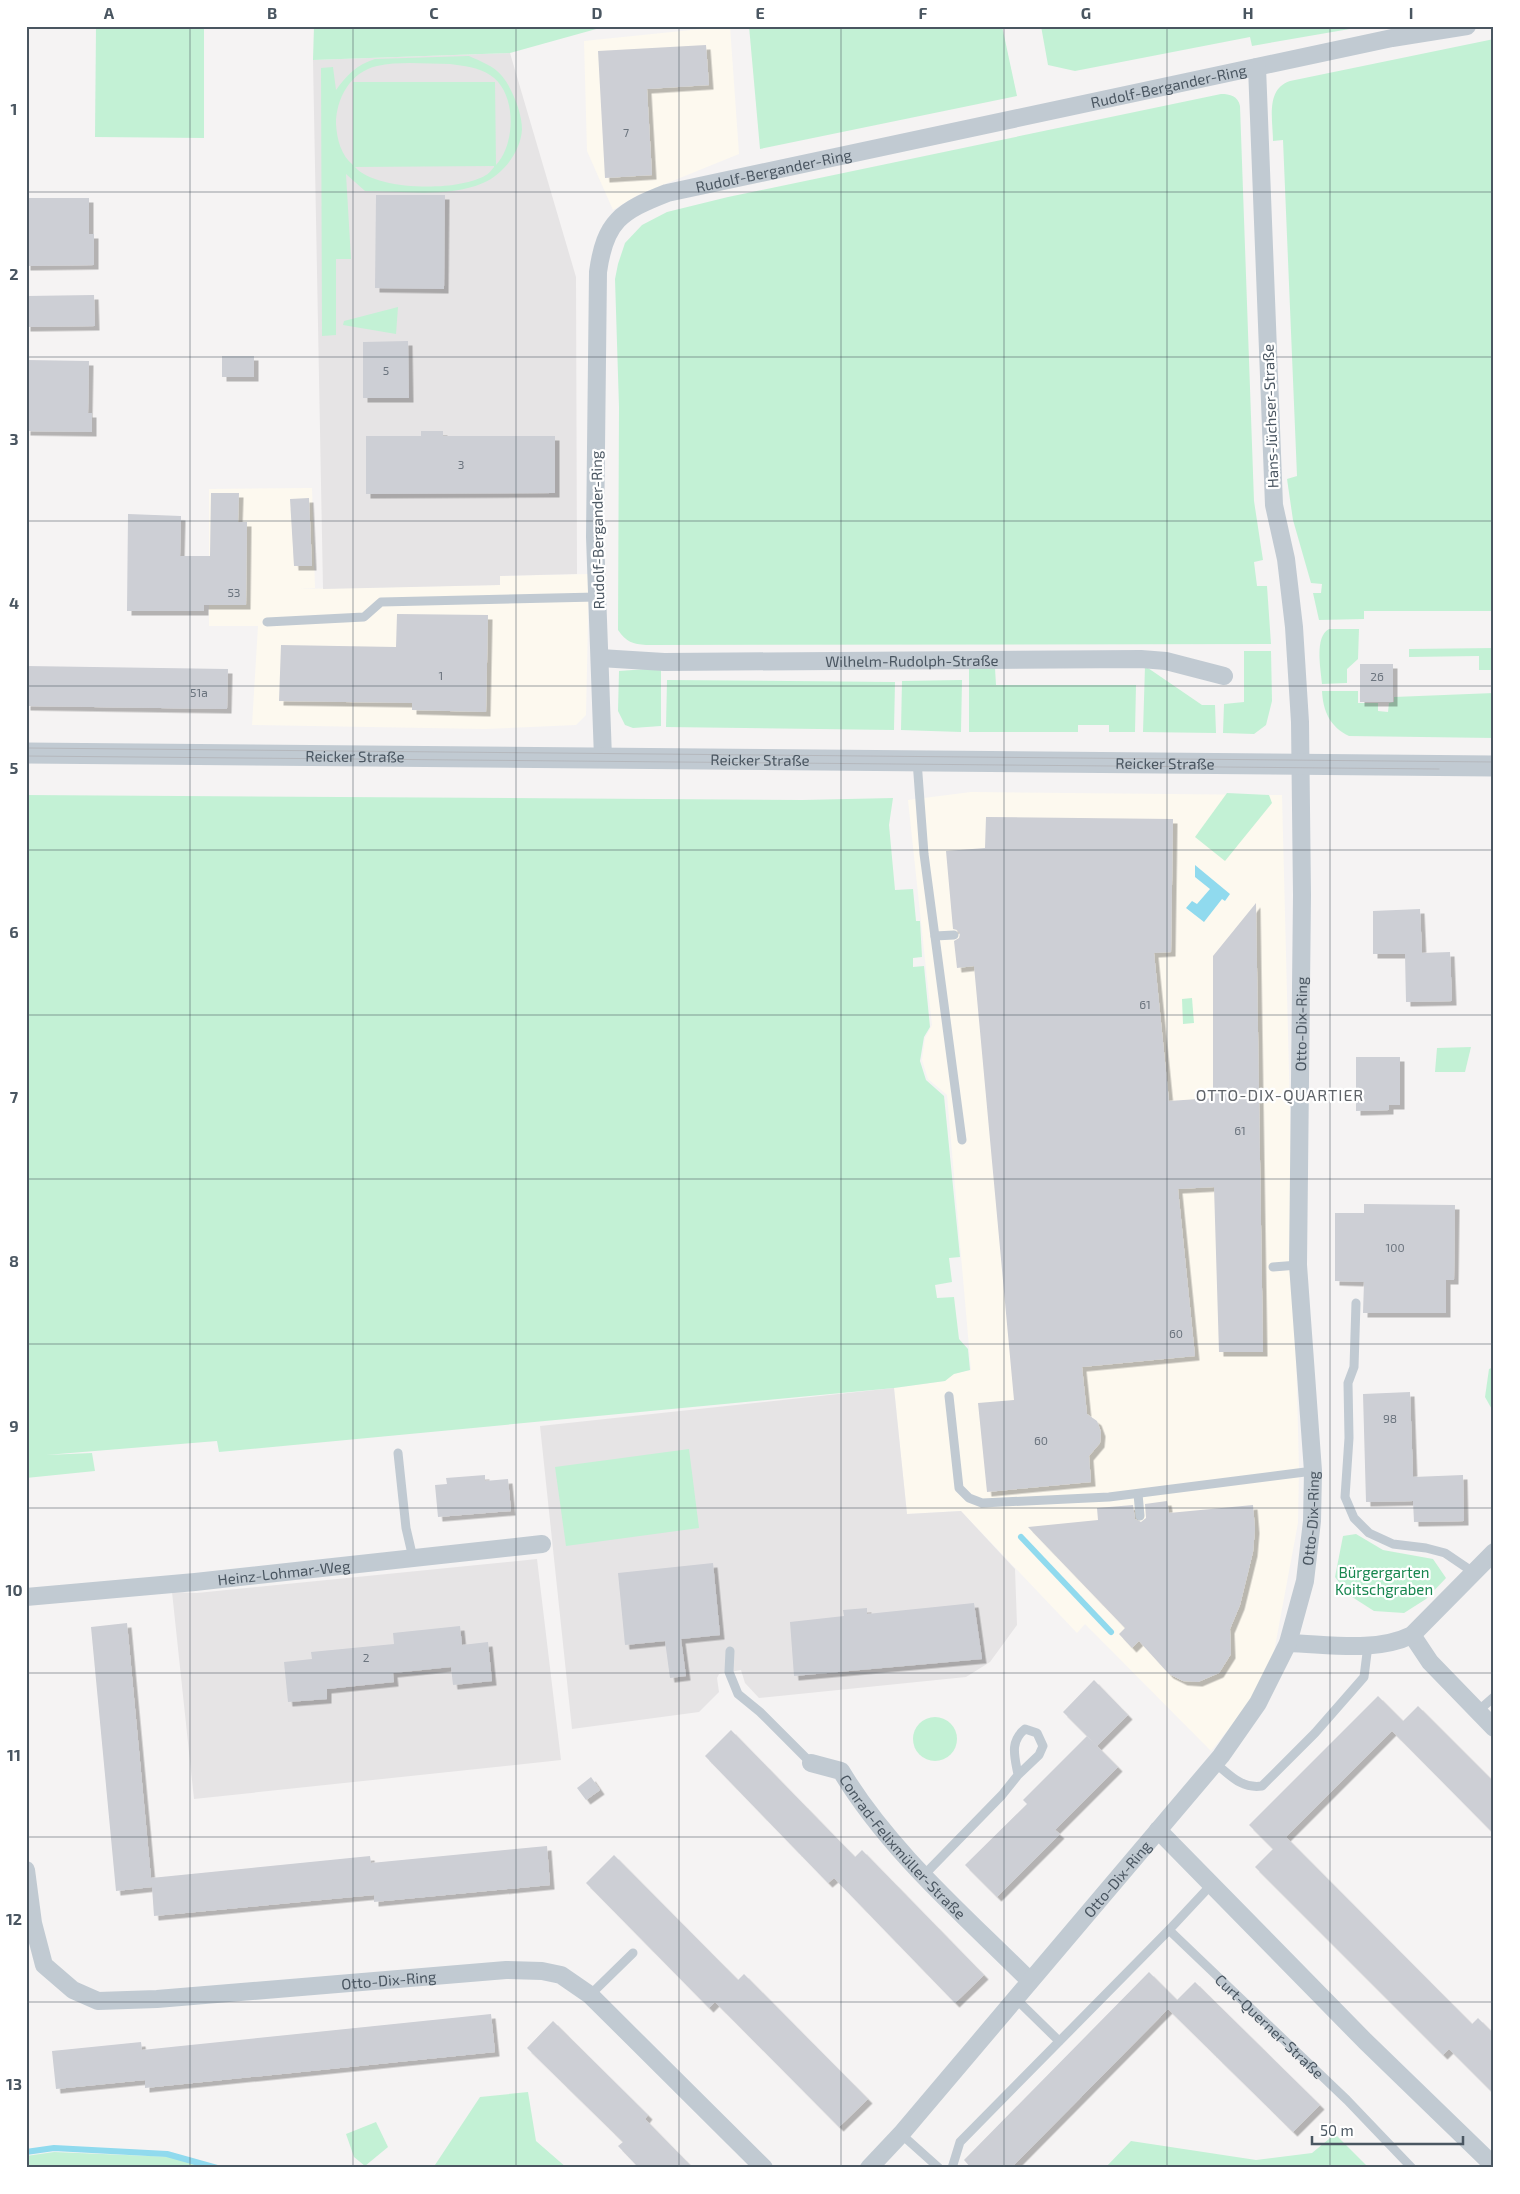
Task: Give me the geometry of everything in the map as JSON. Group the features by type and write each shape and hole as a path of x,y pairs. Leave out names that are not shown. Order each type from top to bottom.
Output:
{"street":[{"name":"Rudolf-Bergander-Ring","path":"604,758 595,537 598,272 601,249 611,227 627,211 667,192 1392,38 1467,26"},
{"name":"Hans-Jüchser-Straße","path":"1257,67 1274,504 1286,559 1294,627 1301,763"},
{"name":"Wilhelm-Rudolph-Straße","path":"600,658 673,662 1141,659 1166,662 1224,676"},
{"name":"Reicker Straße","path":"26,753 1494,766"},
{"name":"Otto-Dix-Ring","path":"869,2168 901,2134 1215,1763 1258,1703 1288,1643 1305,1582 1312,1521 1314,1471 1298,1266 1301,763"},
{"name":"Heinz-Lohmar-Weg","path":"26,1597 542,1544"},
{"path":"1288,1643 1368,1646 1398,1642 1412,1635 1494,1552"},
{"path":"1412,1635 1430,1662 1494,1728"},
{"name":"Conrad-Felixmüller-Straße","path":"811,1763 841,1771 861,1804 924,1875 1030,1981"},
{"path":"1158,1830 1365,2041 1494,2166"},
{"name":"Otto-Dix-Ring","path":"26,1870 33,1923 44,1965 74,1990 98,2001 157,1999 506,1970 542,1971 561,1975 590,1995 764,2168"}],"lane":[{"path":"267,622 364,617 381,602 597,597"},
{"path":"916,760 924,854 962,1140"},
{"path":"935,936 954,934"},
{"path":"1274,1267 1298,1266"},
{"path":"1356,1303 1354,1367 1348,1383 1349,1438 1345,1497 1354,1518 1370,1534 1393,1544 1426,1548 1445,1553 1473,1572"},
{"path":"949,1396 959,1488 969,1498 982,1504 1138,1494 1314,1471"},
{"path":"398,1453 406,1528 413,1558"},
{"path":"1138,1494 1140,1516"},
{"path":"1215,1763 1238,1782 1251,1788 1262,1786 1315,1733 1364,1676 1368,1646"},
{"name":"Conrad-Felixmüller-Straße","path":"730,1651 730,1672 738,1694 764,1716 811,1763"},
{"path":"1478,1712 1494,1697"},
{"path":"924,1875 1002,1796 1018,1775 1039,1755 1043,1746 1037,1733 1025,1729 1016,1736 1013,1748 1018,1775"},
{"path":"952,2168 960,2142 1169,1930 1210,1885"},
{"name":"Curt-Querner-Straße","path":"1169,1930 1347,2100 1412,2168"},
{"path":"590,1995 633,1953"},
{"path":"1015,1998 1059,2041"},
{"path":"901,2134 939,2168"}],"shaded area":[{"path":"730,26 739,154 638,195 613,210 587,151 584,41"},
{"path":"510,53 576,277 577,574 500,576 500,585 323,589 313,60"},
{"path":"312,488 315,588 299,589 499,585 500,576 589,574 586,715 576,725 485,729 252,725 258,626 209,626 209,489"},
{"path":"971,792 1282,795 1299,1469 1298,1523 1274,1652 1252,1700 1211,1751 1085,1624 1077,1633 961,1511 907,1514 894,1388 945,1381 953,1374 971,1370 947,1095 928,1079 922,1060 925,1038 932,1025 908,800"},
{"path":"894,1388 907,1514 961,1511 1015,1569 1017,1625 990,1662 966,1677 759,1698 745,1683 741,1670 719,1674 717,1678 719,1692 699,1712 572,1729 540,1426"},
{"path":"537,1559 561,1760 194,1799 172,1592 197,1593"}],"green space":[{"path":"96,26 204,26 204,138 95,137"},
{"path":"314,26 607,26 510,53 313,60"},
{"path":"749,26 1002,26 1017,96 760,149"},
{"path":"1041,26 1367,26 1252,46 1250,37 1075,71 1048,65"},
{"path":"1494,39 1494,611 1364,611 1364,619 1319,620 1313,593 1321,593 1322,584 1311,583 1293,520 1287,479 1297,476 1283,140 1273,141 1272,106 1274,98 1282,85 1290,81"},
{"path":"469,56 487,64 502,76 513,94 520,116 521,137 510,161 497,174 483,183 455,191 425,193 365,191 346,174 351,259 336,259 336,335 322,336 321,68 333,67 336,90 352,71 362,64 375,59","holes":["386,64 450,64 471,67 485,72 499,83 505,93 511,118 510,132 503,156 496,165 495,82 353,82 353,165 345,157 340,147 336,124 342,96 352,80 367,69","494,166 487,174 473,181 438,186 399,185 381,181 366,175 355,167"]},
{"path":"1221,94 1233,96 1240,106 1254,501 1263,560 1254,562 1257,586 1267,586 1271,644 646,645 630,642 621,634 618,630 619,407 615,279 625,243 642,225 667,212 728,197"},
{"path":"398,307 396,334 343,325 344,321"},
{"path":"1329,629 1359,629 1358,659 1347,669 1347,683 1322,684 1320,646 1324,633"},
{"path":"1494,648 1494,670 1479,670 1479,656 1409,657 1409,649"},
{"path":"1244,651 1271,651 1272,701 1266,725 1254,734 1223,733 1224,704 1244,702"},
{"path":"1145,666 1202,705 1215,705 1216,733 1143,732"},
{"path":"661,668 661,726 633,728 625,725 618,711 619,671"},
{"path":"995,668 996,685 1136,685 1135,732 1109,732 1109,725 1078,725 1078,732 969,732 969,669"},
{"path":"667,680 895,682 894,730 666,727"},
{"path":"962,680 961,732 901,730 902,681"},
{"path":"1322,691 1358,691 1358,703 1378,703 1378,711 1388,712 1389,703 1394,702 1394,697 1494,693 1494,738 1349,736 1337,728 1329,718 1324,705"},
{"path":"1227,793 1269,795 1272,803 1225,861 1195,837"},
{"path":"26,795 802,800 893,798 889,825 895,890 913,889 916,921 920,921 922,957 913,958 913,967 924,966 930,1027 924,1037 920,1061 926,1080 944,1096 960,1257 949,1258 952,1282 935,1285 937,1298 954,1297 959,1339 968,1349 970,1370 954,1374 945,1381 894,1388 219,1452 217,1441 46,1455 92,1453 95,1471 26,1478"},
{"path":"1192,998 1194,1023 1183,1024 1182,999"},
{"path":"1471,1047 1465,1072 1435,1072 1437,1048"},
{"path":"1494,1367 1494,1413 1485,1397 1489,1369"},
{"path":"689,1449 699,1528 566,1546 555,1467"},
{"name":"Bürgergarten Koitschgraben","path":"1356,1534 1383,1550 1433,1559 1446,1578 1426,1599 1404,1613 1374,1611 1349,1595 1335,1577 1343,1536"},
{"path":"931,1717 939,1717 951,1723 957,1739 951,1755 939,1761 931,1761 919,1755 913,1743 913,1735 919,1723"},
{"path":"528,2092 536,2141 567,2168 433,2168 480,2097"},
{"path":"376,2122 388,2147 365,2166 354,2157 346,2134"},
{"path":"1335,2134 1369,2168 1105,2168 1131,2141 1256,2160 1312,2153"},
{"path":"54,2152 174,2157 212,2168 26,2168 26,2156"}],"water":[{"path":"1195,865 1230,894 1225,901 1222,899 1204,922 1186,908 1192,901 1197,904 1210,889 1195,877"}],"building":[{"path":"706,45 709,85 647,89 652,175 605,178 598,51"},
{"path":"376,195 445,195 444,289 375,288"},
{"path":"26,198 89,198 89,234 94,234 94,265 26,266"},
{"path":"94,295 95,326 26,327 26,296"},
{"path":"408,341 409,398 363,398 363,342"},
{"path":"222,356 254,356 254,377 222,377"},
{"path":"26,360 89,361 88,413 92,413 92,432 26,431"},
{"path":"421,431 443,431 443,436 555,436 555,493 366,494 366,436 421,436"},
{"path":"211,493 239,493 238,522 247,522 246,605 204,605 204,611 127,611 128,514 181,516 180,556 210,556"},
{"path":"309,498 312,566 294,566 290,499"},
{"path":"397,614 488,615 486,712 412,710 412,703 279,701 281,645 396,647"},
{"path":"1360,664 1393,664 1393,702 1360,702"},
{"path":"26,666 228,669 227,709 26,706"},
{"path":"986,817 1173,819 1171,952 1154,953 1169,1101 1213,1098 1213,956 1256,903 1263,1352 1219,1352 1214,1187 1178,1189 1195,1356 1082,1367 1087,1414 1097,1421 1101,1432 1100,1443 1089,1456 1091,1482 987,1492 978,1403 1014,1400 974,966 957,968 954,941 959,938 960,934 957,930 953,929 946,851 985,848"},
{"path":"1420,909 1422,953 1450,952 1452,1001 1406,1002 1405,954 1373,954 1373,911"},
{"path":"1356,1057 1400,1057 1400,1105 1389,1105 1389,1110 1356,1111"},
{"path":"1364,1204 1455,1205 1454,1280 1446,1280 1446,1313 1363,1313 1364,1282 1335,1281 1335,1213 1364,1213"},
{"path":"1410,1392 1413,1477 1463,1475 1464,1521 1414,1522 1413,1501 1366,1502 1363,1394"},
{"path":"485,1475 485,1481 508,1479 511,1511 438,1517 435,1485 447,1484 446,1478"},
{"path":"1167,1501 1169,1513 1253,1505 1255,1529 1253,1552 1240,1605 1230,1629 1231,1654 1219,1673 1198,1682 1183,1681 1169,1674 1139,1641 1132,1648 1119,1634 1125,1628 1028,1527 1098,1520 1097,1508 1133,1505 1135,1519 1141,1522 1146,1518 1145,1504"},
{"path":"713,1563 720,1635 681,1639 686,1676 670,1678 665,1641 625,1645 618,1573"},
{"path":"974,1603 982,1659 794,1676 790,1622 844,1616 843,1610 867,1608 867,1614"},
{"path":"127,1623 151,1878 370,1856 371,1863 547,1846 550,1885 374,1902 374,1895 154,1916 152,1887 116,1891 91,1627"},
{"path":"460,1626 462,1645 488,1642 492,1681 453,1685 451,1667 393,1673 394,1682 327,1689 327,1699 288,1702 284,1662 312,1659 311,1652 394,1644 393,1633"},
{"path":"1094,1680 1128,1715 1097,1746 1063,1712"},
{"path":"1378,1696 1403,1721 1418,1706 1494,1782 1494,1834 1392,1731 1286,1837 1472,2024 1478,2018 1494,2034 1494,2094 1449,2049 1443,2055 1255,1867 1273,1849 1249,1825"},
{"path":"731,1730 855,1857 862,1850 984,1975 955,2003 834,1878 828,1883 705,1756"},
{"path":"1087,1736 1118,1767 1055,1830 1060,1834 997,1897 965,1865 1027,1804 1023,1800"},
{"path":"591,1777 600,1790 586,1800 577,1788"},
{"path":"614,1855 738,1980 744,1974 868,2099 839,2127 715,2002 709,2008 586,1883"},
{"path":"1149,1972 1177,2000 1195,1982 1320,2105 1293,2132 1168,2009 1011,2168 971,2168 964,2160"},
{"path":"491,2014 495,2052 145,2088 145,2080 56,2089 52,2051 141,2042 142,2050"},
{"path":"553,2021 648,2115 645,2119 693,2168 639,2168 618,2146 623,2142 527,2048"}],"waterway":[{"path":"1021,1537 1111,1632"},
{"path":"26,2152 54,2148 167,2154 217,2168"}],"tram line":[{"path":"26,748 1494,762"},
{"path":"26,756 1439,769"}],"district":[{"name":"OTTO-DIX-QUARTIER","path":"1280,1094"}]}
